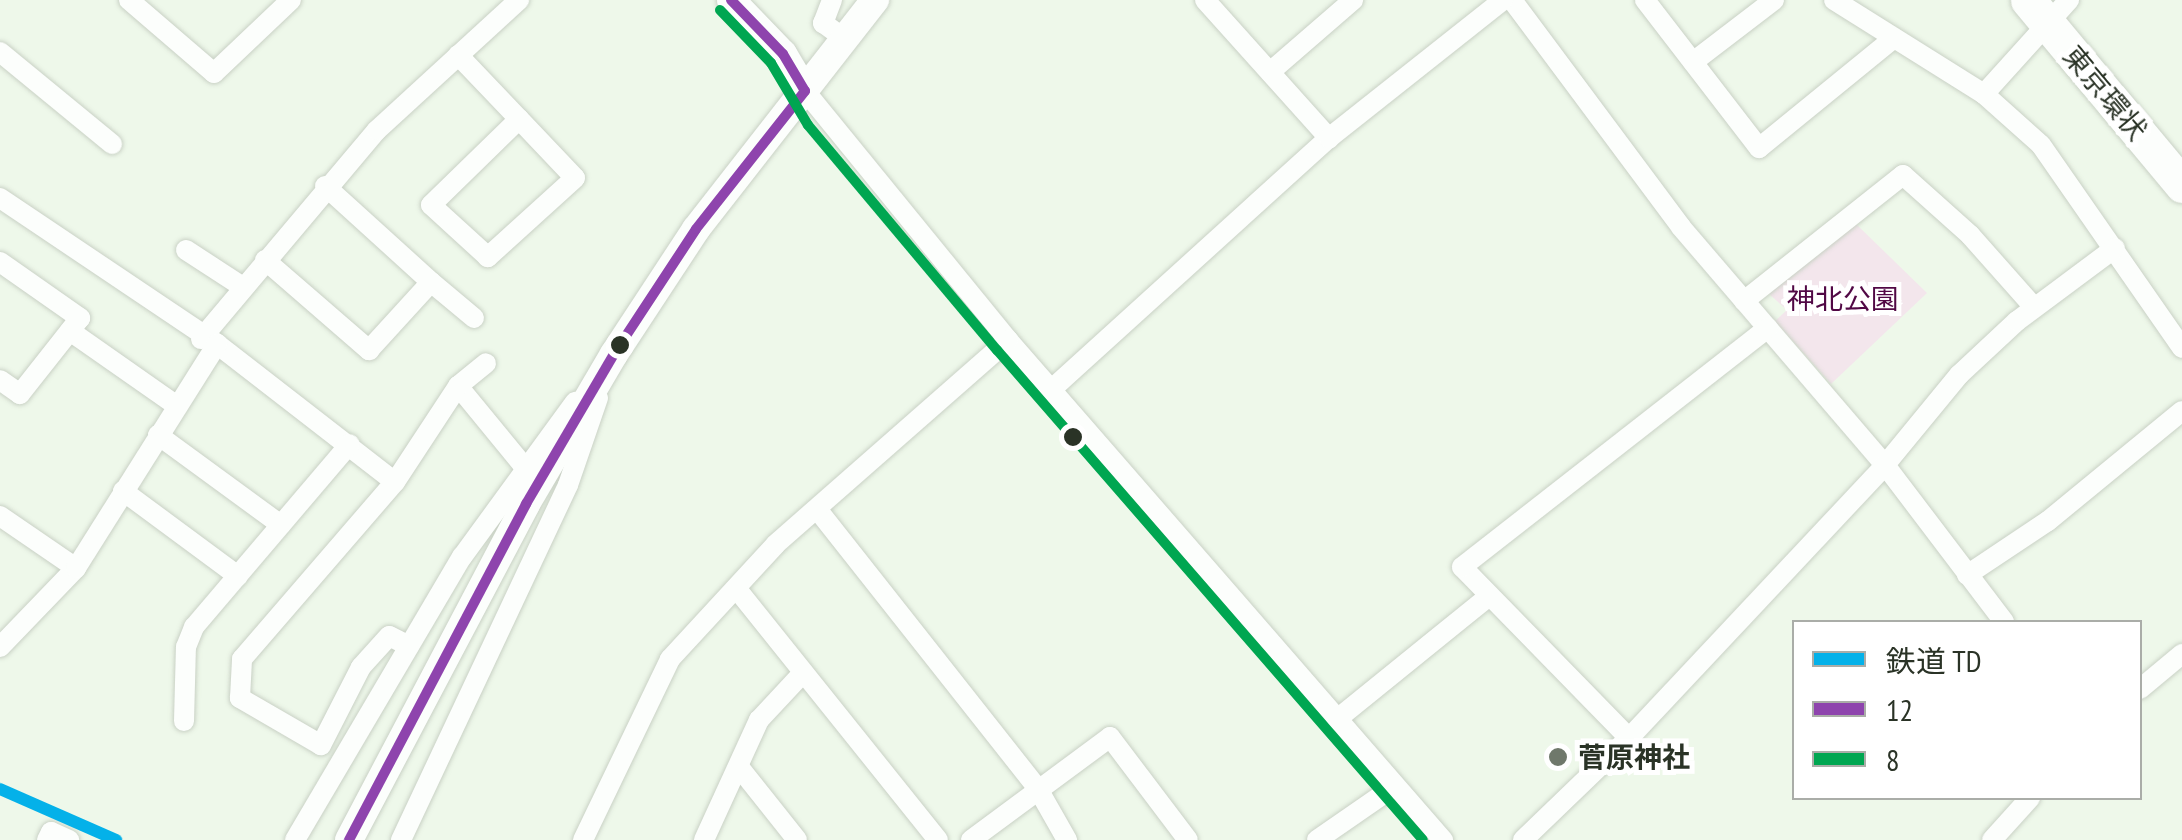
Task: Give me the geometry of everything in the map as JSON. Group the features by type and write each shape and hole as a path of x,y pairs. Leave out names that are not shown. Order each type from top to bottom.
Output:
{"highway":[{"name":"東京環状","path":"2053,6 2182,148"},
{"name":"東京環状","path":"2053,6 2182,186"}],"street":[{"path":"128,0 214,73 290,0"},
{"path":"5,635 76,568 177,406 209,342 243,287 326,186 518,0"},
{"path":"732,0 782,54 805,91 1008,340 1443,840"},
{"path":"832,0 823,23 844,38"},
{"path":"349,840 526,504 614,354 696,229 875,0"},
{"path":"1205,0 1329,138"},
{"path":"1270,72 1352,0"},
{"path":"1053,388 1329,138 1503,0"},
{"path":"1512,0 1744,301 1885,466 2002,620"},
{"path":"1646,0 1759,148 1890,40"},
{"path":"1692,62 1774,0"},
{"path":"1834,0 1890,40 1984,94 2041,145 2182,348"},
{"path":"1984,94 2053,6"},
{"path":"0,52 112,144"},
{"path":"458,55 519,119 575,178 488,257 431,205 519,119"},
{"path":"1744,301 1902,176 1935,200 2034,307"},
{"path":"326,186 474,318"},
{"path":"0,198 209,342 350,444 395,482"},
{"path":"1523,840 1629,738 1885,466 1960,375 2034,307 2115,248"},
{"path":"186,250 243,287"},
{"path":"265,260 369,350 431,282"},
{"path":"0,262 80,318 20,394 0,380"},
{"path":"1629,738 1462,567 1768,328"},
{"path":"70,331 177,406"},
{"path":"584,840 670,659 817,509 1008,340"},
{"path":"295,840 409,646 523,465 614,354"},
{"path":"401,840 568,485 614,354"},
{"path":"409,646 389,636 361,667 320,746 240,698 242,660 395,482 458,386 486,362"},
{"path":"458,386 523,465"},
{"path":"1967,575 2048,520 2182,411"},
{"path":"158,436 281,525"},
{"path":"184,721 186,646 194,627 350,444"},
{"path":"123,491 238,576"},
{"path":"817,509 1038,789 1067,840"},
{"path":"0,516 76,568"},
{"path":"736,588 938,840"},
{"path":"1336,720 1488,597"},
{"path":"2142,687 2182,654"},
{"path":"704,840 760,720 802,675"},
{"path":"971,840 1110,737 1188,840"},
{"path":"738,768 797,840"},
{"path":"1317,840 1395,786"},
{"path":"1992,840 2028,800"},
{"path":"48,840 50,832 69,840"}],"green space":[{"name":"神北公園","path":"1854,222 1927,293 1831,384 1775,321 1787,310 1768,293"}],"rail line":[{"name":"TD","path":"0,789 116,840"}],"transit line":[{"name":"12","path":"731,0 783,54 805,91"},
{"name":"8","path":"720,10 771,63 808,125 997,350 1423,840"},
{"name":"12","path":"349,840 526,504 614,354 696,229 805,91"}],"place":[{"name":"菅原神社","path":"1558,757"}]}
